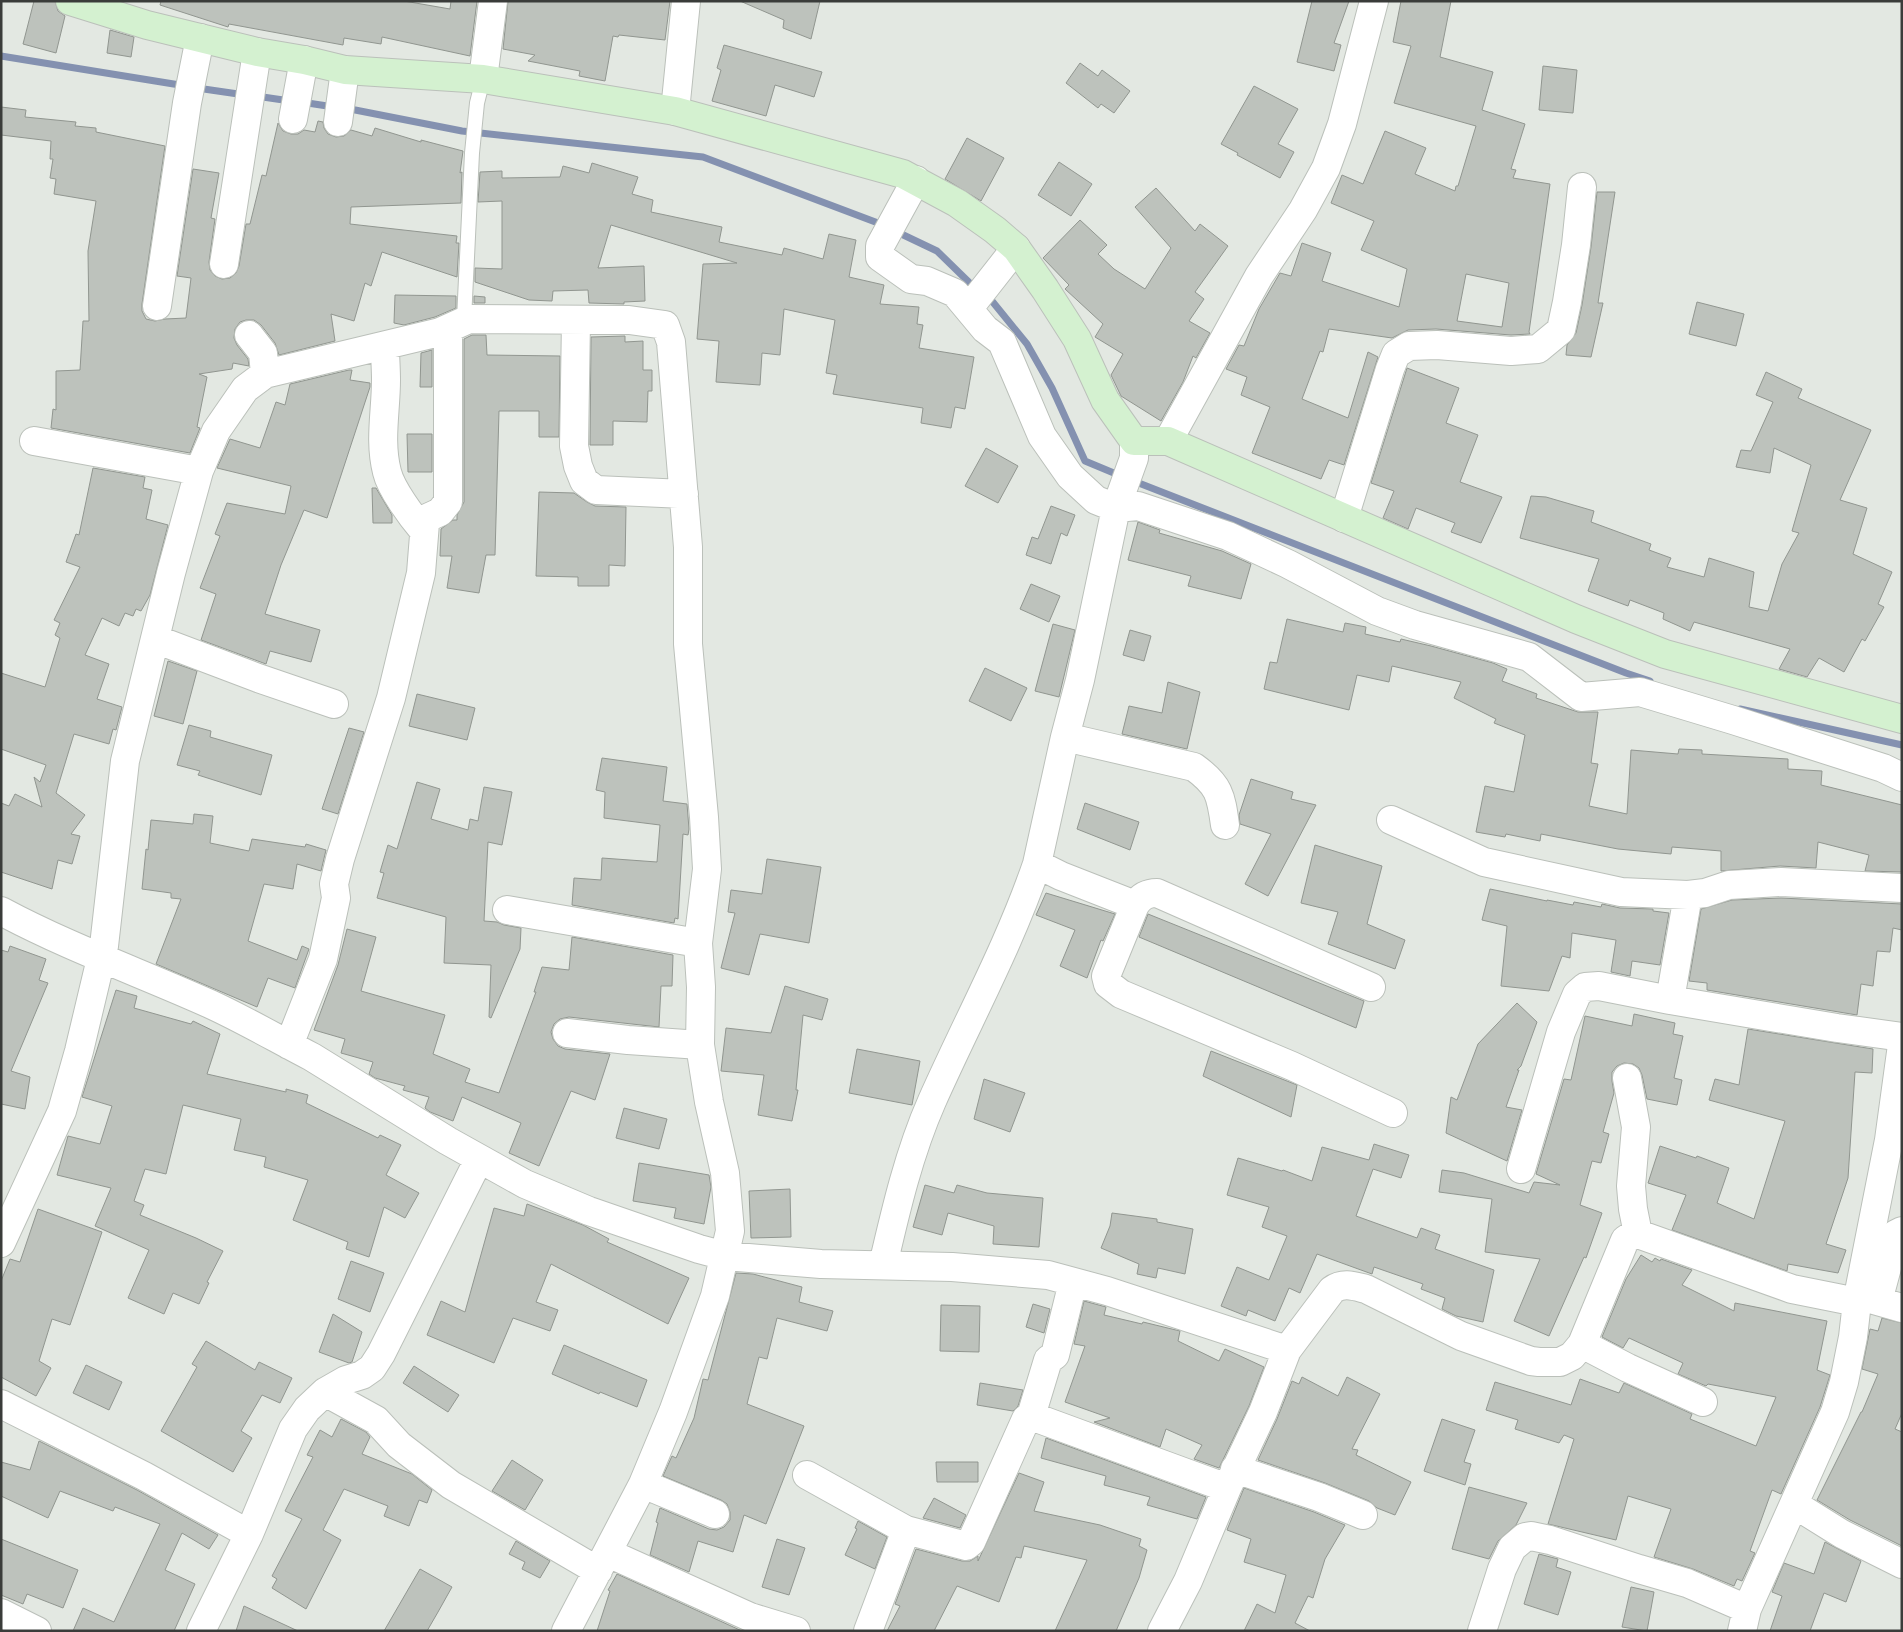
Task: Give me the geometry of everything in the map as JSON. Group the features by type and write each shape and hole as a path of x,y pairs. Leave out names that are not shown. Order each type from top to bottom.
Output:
{"main road":[{"path":"70,1 147,25 257,52 298,91 341,101 480,91 674,111 904,174 913,188 970,212 1000,234 1011,254 1045,289 1077,339 1105,400 1134,450 1168,441 1576,619 1665,654 1902,719"}],"street":[{"path":"480,91 493,1"},
{"path":"674,111 686,1"},
{"path":"1168,441 1259,276 1303,210 1326,168 1342,124 1374,1"},
{"path":"157,306 187,103 200,38"},
{"path":"224,264 257,52"},
{"path":"1344,518 1396,354 1409,346 1511,351 1538,349 1561,330 1573,264 1582,187"},
{"path":"913,188 880,246 880,257 911,279 927,280 972,303 985,329 1002,342 1042,436 1070,476 1096,500 1116,508 1138,506 1228,536 1288,564 1377,611 1414,625 1529,657 1580,697 1640,692 1883,768 1902,777"},
{"path":"972,303 1011,254"},
{"path":"576,320 574,446 578,466 584,481 596,490 684,494"},
{"path":"1,1243 62,1111 79,1051 104,946 125,761 155,639 199,471 216,431 245,389 265,374 385,346 456,325 576,320 629,320 665,325 671,342 684,494 688,547 688,644 704,817 706,870 698,943 701,987 700,1044 709,1102 725,1174 730,1230 715,1296 677,1404 643,1484 566,1631"},
{"path":"289,1045 323,959 336,898 334,884 336,876 360,793 391,698 420,573 423,530 427,518 440,512 448,502 456,325"},
{"path":"250,335 263,353 265,374"},
{"path":"385,346 386,381 382,422 383,448 387,473 409,514 423,530"},
{"path":"34,441 199,471"},
{"path":"884,1265 899,1199 932,1102 1003,950 1037,864 1065,737 1080,680 1116,508 1134,450"},
{"path":"155,639 258,678 334,704"},
{"path":"1065,737 1194,767 1217,788 1225,825"},
{"path":"1390,820 1484,862 1620,892 1688,895 1705,893 1729,886 1781,882 1902,888"},
{"path":"1037,864 1061,876 1135,905"},
{"path":"1372,987 1157,893 1149,893 1140,898 1135,905 1106,976 1108,984 1121,994 1292,1066 1393,1114"},
{"path":"1670,1000 1688,895"},
{"path":"507,910 698,943"},
{"path":"1,911 101,958 212,1005 312,1057 392,1108 479,1159 525,1184 589,1211 725,1256 821,1264 952,1267 1048,1275 1287,1350"},
{"path":"1521,1168 1562,1032 1579,991 1585,987 1599,986 1670,1000 1902,1037"},
{"path":"567,1033 628,1040 700,1044"},
{"path":"1482,1631 1502,1569 1512,1548 1525,1537 1531,1536 1550,1540 1687,1583 1745,1620 1835,1412 1844,1382 1853,1337 1874,1302 1889,1140 1902,1045"},
{"path":"1628,1078 1636,1128 1631,1186 1638,1234"},
{"path":"201,1631 249,1534 293,1429 308,1409 325,1392 346,1380 362,1375 372,1368 381,1354 479,1159"},
{"path":"1878,1255 1896,1234 1902,1231"},
{"path":"1162,1631 1188,1581 1231,1479 1263,1412 1287,1350 1332,1290 1338,1285 1345,1284 1366,1289 1461,1336 1531,1361 1539,1362 1564,1361 1572,1356 1582,1344 1625,1240 1634,1234 1792,1288 1874,1302"},
{"path":"807,1475 906,1530 966,1546 971,1542 1026,1419 1031,1416 1048,1360 1055,1355 1073,1282"},
{"path":"1582,1344 1628,1368 1703,1402"},
{"path":"325,1392 376,1420 399,1445 451,1485 603,1562 750,1617 796,1631"},
{"path":"1,1404 144,1476 249,1534"},
{"path":"1031,1416 1231,1479 1319,1497 1363,1515"},
{"path":"643,1484 715,1514"},
{"path":"1794,1504 1842,1534 1902,1564"},
{"path":"868,1631 906,1530"},
{"path":"1,1613 37,1631"}],"lane":[{"path":"456,325 472,153 480,91"}],"building":[{"path":"34,1 55,1 58,11 65,16 56,53 23,44"},
{"path":"161,1 404,1 450,9 451,1 477,1 470,56 382,37 381,44 344,38 343,45 229,24 228,27 160,5"},
{"path":"508,1 670,1 665,40 613,36 605,81 579,76 580,71 528,61 535,55 503,49"},
{"path":"740,1 820,1 811,39 783,28 784,20"},
{"path":"1312,1 1349,1 1334,43 1341,45 1334,71 1297,62"},
{"path":"1401,1 1451,1 1440,57 1493,72 1482,110 1525,124 1511,169 1516,170 1513,178 1550,184 1530,334 1511,335 1436,329 1408,330 1392,338 1329,329 1323,352 1320,351 1302,399 1348,418 1368,352 1378,357 1344,465 1329,460 1321,479 1252,453 1270,407 1241,395 1247,377 1226,369 1239,345 1244,346 1259,309 1280,273 1291,276 1302,243 1331,253 1322,281 1399,307 1407,269 1361,250 1374,221 1331,203 1342,175 1363,184 1385,131 1426,148 1415,174 1455,191 1476,126 1394,103 1411,46 1393,42","holes":["1466,274 1509,283 1502,327 1457,321"]},
{"path":"110,30 134,37 131,57 107,53"},
{"path":"724,45 822,72 814,97 775,85 766,116 712,101 721,70 717,68"},
{"path":"1080,63 1098,76 1102,70 1130,91 1114,113 1101,104 1098,108 1066,83"},
{"path":"1543,66 1577,70 1573,113 1539,110"},
{"path":"1254,86 1298,109 1278,144 1294,152 1280,178 1237,155 1238,153 1221,144"},
{"path":"1,107 26,110 25,117 76,122 75,126 96,128 96,132 165,146 142,304 142,311 146,319 155,321 186,318 191,278 177,276 193,169 219,173 211,218 215,219 209,262 210,270 215,276 222,279 230,278 236,273 239,266 246,224 250,224 262,175 266,176 278,123 283,131 298,134 304,130 315,132 318,121 323,122 328,134 336,137 344,136 351,130 372,136 375,128 421,142 421,140 463,151 460,173 462,172 461,203 351,207 350,224 457,236 456,243 459,243 457,277 382,252 371,286 365,283 354,321 331,314 335,341 279,355 275,343 261,325 254,320 240,322 235,329 234,338 248,359 249,366 233,363 232,369 199,374 207,377 197,427 200,428 190,453 51,428 53,409 56,410 56,371 80,370 83,321 89,321 88,251 96,201 54,194 56,179 50,178 53,159 50,159 51,141 1,135"},
{"path":"967,138 1004,158 981,201 945,179"},
{"path":"1059,162 1092,184 1071,216 1038,195"},
{"path":"592,163 638,177 632,194 653,200 651,212 722,227 719,242 782,255 784,248 823,259 829,234 856,240 849,277 884,285 880,304 919,307 917,324 923,325 919,348 974,357 965,409 955,407 951,428 921,423 923,408 833,394 837,375 826,373 835,320 784,309 780,355 762,353 760,385 716,382 719,341 697,339 703,264 737,263 611,225 598,268 644,266 645,301 624,302 624,304 589,303 588,290 553,291 552,301 529,300 475,282 475,268 502,269 502,201 478,202 480,172 502,171 502,178 560,177 563,166 589,173"},
{"path":"1156,188 1195,231 1200,224 1228,246 1195,292 1204,299 1189,321 1210,333 1196,358 1193,356 1183,382 1161,421 1121,396 1111,375 1123,354 1095,337 1103,324 1065,289 1069,285 1043,258 1080,220 1107,245 1098,254 1114,269 1145,289 1171,248 1135,207"},
{"path":"1597,192 1615,192 1598,303 1603,303 1591,357 1566,355 1567,345 1576,333 1582,305"},
{"path":"395,295 456,296 456,308 435,317 404,325 394,323"},
{"path":"474,296 485,297 485,303 474,303"},
{"path":"1697,302 1744,314 1736,346 1689,334"},
{"path":"472,335 486,335 487,355 560,356 559,437 539,437 539,411 499,411 495,555 486,555 479,593 447,588 452,556 440,556 441,529 453,520 457,520 457,515 464,502 464,339"},
{"path":"625,336 625,342 643,341 643,370 652,370 652,391 648,391 647,422 613,421 613,445 590,445 591,337"},
{"path":"432,350 432,387 420,387 421,353"},
{"path":"1407,368 1459,388 1446,423 1478,435 1460,482 1502,497 1481,543 1451,532 1455,523 1416,508 1408,529 1383,518 1394,491 1371,483"},
{"path":"352,370 350,380 370,383 370,387 327,518 304,510 281,565 265,614 320,630 311,662 270,651 266,664 201,640 216,594 200,588 220,536 215,534 227,503 285,514 291,486 217,468 230,439 260,448 276,402 285,405 290,384"},
{"path":"1766,372 1802,389 1798,398 1871,430 1840,500 1867,508 1853,554 1892,572 1878,604 1884,607 1865,641 1862,639 1844,672 1819,658 1807,677 1779,669 1790,649 1694,622 1690,631 1663,619 1664,613 1630,600 1628,606 1588,591 1599,559 1520,538 1531,496 1546,497 1594,511 1591,522 1651,544 1649,550 1671,558 1667,567 1704,577 1709,558 1754,572 1749,607 1768,611 1782,564 1799,533 1792,531 1811,465 1774,448 1770,473 1736,467 1741,450 1751,451 1773,402 1756,395"},
{"path":"407,434 432,434 432,472 408,472"},
{"path":"986,448 1018,466 998,503 965,486"},
{"path":"93,468 145,477 143,488 152,490 146,519 168,525 150,595 141,611 136,609 133,616 125,613 119,626 102,618 85,655 109,664 97,699 122,707 116,730 113,729 109,744 74,734 56,793 85,815 71,834 80,836 72,864 58,860 52,889 1,872 1,803 9,806 15,794 42,807 34,777 40,782 46,765 1,749 1,673 45,687 60,638 55,635 60,623 54,620 80,567 66,562 76,534 79,535"},
{"path":"372,488 376,488 392,515 392,523 373,523"},
{"path":"539,492 574,493 595,506 626,507 625,566 609,565 609,586 578,586 578,577 536,576"},
{"path":"1051,506 1075,515 1067,536 1061,533 1051,564 1026,555 1032,537 1038,539"},
{"path":"1138,522 1160,530 1159,533 1222,551 1251,564 1241,599 1188,586 1191,576 1128,560"},
{"path":"1031,584 1060,596 1049,622 1020,609"},
{"path":"1287,619 1343,632 1345,623 1366,627 1365,634 1400,642 1401,639 1493,663 1507,669 1502,681 1537,694 1536,698 1578,712 1598,712 1591,763 1598,764 1589,806 1627,814 1631,750 1678,754 1679,749 1702,750 1702,754 1788,759 1788,769 1822,771 1821,785 1902,805 1902,872 1865,871 1869,855 1818,842 1816,868 1780,866 1721,871 1721,851 1672,847 1671,854 1618,849 1541,834 1540,841 1506,834 1505,837 1476,832 1485,786 1514,792 1525,735 1494,723 1496,719 1454,698 1461,682 1392,666 1389,682 1357,675 1349,710 1264,689 1270,662 1277,663"},
{"path":"1053,624 1075,630 1059,697 1035,691"},
{"path":"1130,630 1151,636 1144,661 1123,655"},
{"path":"168,661 197,671 183,724 154,716"},
{"path":"985,668 1027,688 1011,721 969,701"},
{"path":"1168,682 1200,692 1187,749 1122,734 1129,706 1162,713"},
{"path":"417,694 475,708 467,740 409,726"},
{"path":"189,725 211,731 210,737 272,755 261,795 198,775 200,771 177,765"},
{"path":"349,728 364,732 338,814 322,809"},
{"path":"602,758 667,767 663,801 687,804 689,829 688,835 683,834 678,919 675,918 674,923 572,905 574,878 601,880 602,858 657,862 660,825 604,818 605,792 596,790"},
{"path":"1251,779 1293,792 1291,799 1316,805 1268,896 1245,884 1271,834 1240,824 1239,815"},
{"path":"417,782 440,789 431,819 468,830 470,819 478,821 484,787 512,792 502,845 488,842 484,921 521,928 520,949 491,1018 489,1017 491,965 444,963 446,917 377,898 384,873 380,872 388,845 397,849"},
{"path":"1085,803 1139,822 1130,850 1077,829"},
{"path":"194,814 213,816 210,843 249,851 252,839 305,847 306,844 326,850 321,871 297,864 293,889 264,884 248,941 297,960 302,946 309,949 295,988 268,978 257,1007 156,964 181,899 171,898 171,893 142,889 151,820 193,824"},
{"path":"1315,845 1382,866 1367,924 1405,940 1395,969 1328,944 1338,912 1301,903"},
{"path":"767,859 821,867 809,943 760,934 749,975 721,968 735,913 728,912 731,890 762,894"},
{"path":"1490,889 1573,905 1574,902 1601,907 1602,904 1620,908 1653,909 1653,911 1669,913 1660,965 1632,961 1630,976 1611,972 1616,940 1572,933 1570,958 1562,956 1549,991 1501,986 1507,926 1482,920"},
{"path":"1046,893 1115,914 1103,941 1101,940 1087,978 1060,966 1075,930 1036,915"},
{"path":"1781,898 1902,904 1902,930 1893,928 1890,952 1877,951 1873,986 1861,984 1857,1015 1707,990 1707,983 1689,981 1701,909 1732,900"},
{"path":"1148,914 1364,1001 1356,1028 1139,937"},
{"path":"347,929 376,937 361,991 445,1015 433,1054 470,1069 465,1082 499,1093 536,992 534,992 542,967 569,970 572,937 673,955 672,986 661,986 659,1027 569,1017 560,1019 554,1024 551,1032 558,1046 565,1049 610,1054 595,1100 571,1091 539,1166 509,1153 521,1123 462,1097 453,1121 430,1112 425,1108 429,1097 403,1090 405,1086 375,1078 369,1074 373,1062 341,1053 345,1039 314,1030 338,965"},
{"path":"10,946 46,959 39,980 48,983 11,1071 30,1077 25,1109 1,1104 1,950 8,952"},
{"path":"785,986 828,999 822,1020 803,1015 796,1090 798,1090 792,1121 758,1115 764,1075 721,1071 726,1028 771,1033"},
{"path":"116,990 137,996 134,1008 191,1024 193,1021 220,1034 207,1074 286,1092 286,1089 308,1095 306,1103 378,1138 380,1135 401,1145 386,1175 419,1193 405,1218 384,1207 369,1257 346,1249 348,1242 293,1220 308,1180 264,1167 266,1157 234,1150 241,1119 183,1105 166,1174 145,1169 134,1201 144,1205 140,1215 223,1251 207,1282 209,1283 199,1304 173,1293 164,1314 128,1298 149,1250 95,1226 111,1188 57,1175 68,1136 100,1144 112,1106 82,1097"},
{"path":"1517,1003 1537,1022 1521,1066 1517,1070 1519,1070 1506,1107 1522,1110 1507,1161 1446,1133 1451,1097 1457,1100 1478,1044"},
{"path":"1634,1014 1675,1023 1673,1034 1683,1036 1674,1078 1682,1080 1677,1105 1647,1099 1642,1075 1639,1068 1633,1064 1624,1063 1617,1066 1612,1072 1614,1093 1603,1132 1609,1134 1601,1163 1592,1161 1580,1205 1602,1213 1586,1258 1584,1257 1549,1336 1514,1321 1540,1259 1485,1252 1492,1199 1439,1192 1442,1170 1464,1173 1529,1193 1534,1182 1560,1185 1536,1174 1564,1079 1571,1080 1585,1016 1632,1026"},
{"path":"1748,1029 1873,1049 1872,1073 1855,1072 1848,1178 1826,1244 1846,1250 1838,1273 1788,1264 1787,1271 1672,1230 1686,1195 1648,1183 1660,1146 1696,1158 1697,1156 1729,1168 1717,1203 1754,1219 1785,1121 1709,1100 1715,1079 1739,1085"},
{"path":"857,1049 920,1061 912,1105 849,1093"},
{"path":"1211,1051 1297,1085 1291,1117 1203,1076"},
{"path":"984,1079 1025,1093 1010,1132 974,1119"},
{"path":"624,1108 667,1119 659,1149 616,1138"},
{"path":"1374,1144 1409,1155 1401,1178 1373,1169 1356,1216 1417,1238 1421,1228 1440,1235 1435,1249 1494,1270 1483,1322 1456,1316 1442,1309 1445,1298 1421,1289 1423,1284 1374,1267 1372,1274 1317,1254 1300,1293 1289,1288 1275,1321 1248,1310 1246,1316 1221,1306 1237,1267 1269,1280 1287,1236 1262,1227 1269,1207 1227,1195 1238,1158 1283,1170 1312,1181 1322,1147 1369,1160"},
{"path":"639,1163 709,1175 711,1187 704,1224 674,1218 676,1208 633,1201"},
{"path":"925,1185 954,1193 957,1185 987,1193 1043,1198 1039,1247 993,1244 994,1226 948,1213 942,1235 913,1227"},
{"path":"790,1189 791,1237 751,1238 749,1191"},
{"path":"527,1204 583,1225 609,1239 607,1242 689,1278 668,1324 551,1264 536,1302 558,1310 550,1331 513,1318 494,1363 427,1335 441,1301 465,1312 494,1208 524,1216"},
{"path":"38,1209 102,1232 70,1325 52,1319 39,1361 51,1368 36,1396 1,1377 1,1281 10,1259 20,1262"},
{"path":"1112,1213 1157,1219 1157,1222 1193,1229 1185,1274 1158,1268 1156,1278 1137,1274 1139,1264 1101,1248 1110,1226"},
{"path":"1641,1255 1652,1262 1655,1258 1660,1261 1661,1259 1692,1270 1682,1285 1734,1311 1735,1303 1827,1321 1817,1370 1830,1375 1820,1407 1781,1494 1772,1490 1750,1551 1755,1553 1742,1581 1737,1579 1734,1586 1693,1569 1654,1557 1671,1509 1628,1496 1616,1540 1548,1524 1574,1439 1564,1435 1559,1443 1515,1429 1518,1420 1486,1410 1495,1382 1571,1405 1580,1379 1619,1393 1624,1383 1692,1414 1690,1419 1756,1446 1776,1397 1708,1384 1706,1386 1678,1374 1683,1363 1629,1338 1623,1348 1602,1337 1626,1279"},
{"path":"351,1261 384,1273 370,1312 338,1299"},
{"path":"736,1273 753,1274 802,1287 799,1302 833,1311 827,1331 777,1318 767,1359 759,1357 747,1404 804,1426 766,1524 744,1515 733,1552 698,1541 689,1572 650,1555 660,1508 709,1529 717,1530 724,1527 730,1520 727,1504 721,1500 663,1476 672,1456 676,1458 694,1418 703,1379 708,1380"},
{"path":"1084,1301 1106,1307 1104,1315 1180,1331 1178,1341 1219,1361 1225,1349 1264,1367 1249,1406 1219,1468 1194,1459 1202,1445 1166,1429 1160,1447 1094,1422 1110,1418 1065,1402 1085,1346 1074,1344"},
{"path":"1033,1304 1050,1309 1044,1333 1026,1327"},
{"path":"941,1305 980,1306 979,1352 940,1351"},
{"path":"333,1314 362,1332 352,1362 349,1363 319,1352"},
{"path":"1882,1318 1902,1323 1902,1413 1895,1429 1902,1432 1902,1546 1850,1520 1817,1500 1862,1412 1878,1374 1862,1369 1870,1329 1878,1331"},
{"path":"206,1341 255,1370 259,1362 292,1378 280,1403 262,1395 241,1431 252,1438 233,1472 161,1431 197,1367 192,1364"},
{"path":"564,1345 647,1380 637,1407 600,1392 599,1394 552,1374"},
{"path":"86,1365 122,1382 109,1410 73,1393"},
{"path":"414,1366 459,1395 448,1412 403,1383"},
{"path":"1302,1377 1338,1396 1347,1377 1380,1394 1352,1449 1358,1450 1356,1455 1411,1482 1395,1515 1377,1508 1369,1501 1325,1483 1258,1460 1292,1381 1299,1384"},
{"path":"980,1383 1023,1390 1018,1406 1013,1411 977,1405"},
{"path":"341,1419 366,1432 370,1437 362,1454 412,1474 432,1490 427,1503 419,1500 409,1526 384,1516 388,1506 344,1489 323,1530 341,1540 306,1609 272,1588 277,1579 272,1576 302,1519 285,1511 313,1457 307,1455 320,1430 332,1437"},
{"path":"1442,1419 1475,1430 1464,1462 1471,1464 1465,1485 1424,1471"},
{"path":"1046,1438 1206,1497 1197,1519 1147,1505 1150,1497 1104,1485 1106,1476 1041,1458"},
{"path":"39,1441 137,1490 218,1535 209,1549 182,1533 165,1570 195,1584 174,1631 73,1631 83,1608 114,1622 160,1524 115,1507 113,1511 60,1491 48,1518 1,1496 1,1462 30,1470"},
{"path":"512,1460 543,1480 525,1510 492,1491"},
{"path":"936,1462 978,1462 978,1482 937,1482"},
{"path":"1019,1473 1044,1482 1034,1511 1100,1525 1141,1539 1139,1546 1147,1550 1139,1578 1116,1631 1055,1631 1087,1560 1024,1546 1021,1558 1016,1557 999,1602 957,1586 934,1631 887,1631 900,1606 895,1604 916,1549 962,1561 970,1561 978,1556 978,1561"},
{"path":"1469,1487 1527,1503 1516,1525 1498,1541 1489,1559 1452,1549"},
{"path":"1244,1488 1314,1512 1345,1525 1325,1559 1313,1598 1308,1596 1295,1623 1310,1631 1244,1631 1257,1604 1275,1613 1286,1575 1244,1562 1251,1539 1227,1530"},
{"path":"934,1498 966,1515 960,1528 923,1518"},
{"path":"858,1521 887,1537 875,1569 845,1555 857,1529 855,1528"},
{"path":"1,1539 78,1570 63,1608 27,1594 23,1604 1,1595"},
{"path":"777,1539 805,1548 789,1595 762,1587"},
{"path":"516,1541 550,1561 540,1578 522,1569 525,1562 509,1554"},
{"path":"1825,1542 1861,1561 1846,1602 1824,1593 1810,1631 1770,1631 1782,1596 1772,1592 1784,1563 1814,1574"},
{"path":"1539,1554 1558,1559 1556,1567 1571,1572 1558,1615 1524,1604"},
{"path":"420,1569 452,1587 427,1631 384,1631"},
{"path":"617,1574 742,1631 597,1631 610,1591 608,1590"},
{"path":"1631,1587 1654,1592 1647,1631 1622,1627"},
{"path":"244,1606 298,1631 236,1631"}],"waterway":[{"path":"1,56 186,86"},
{"path":"197,88 245,95"},
{"path":"256,96 290,101"},
{"path":"301,102 334,107"},
{"path":"345,108 462,131 703,157 886,226"},
{"path":"895,231 937,251 977,290"},
{"path":"985,296 992,301 1027,344 1052,388 1085,461 1121,476"},
{"path":"1131,480 1650,681"},
{"path":"1740,709 1902,745"}]}
